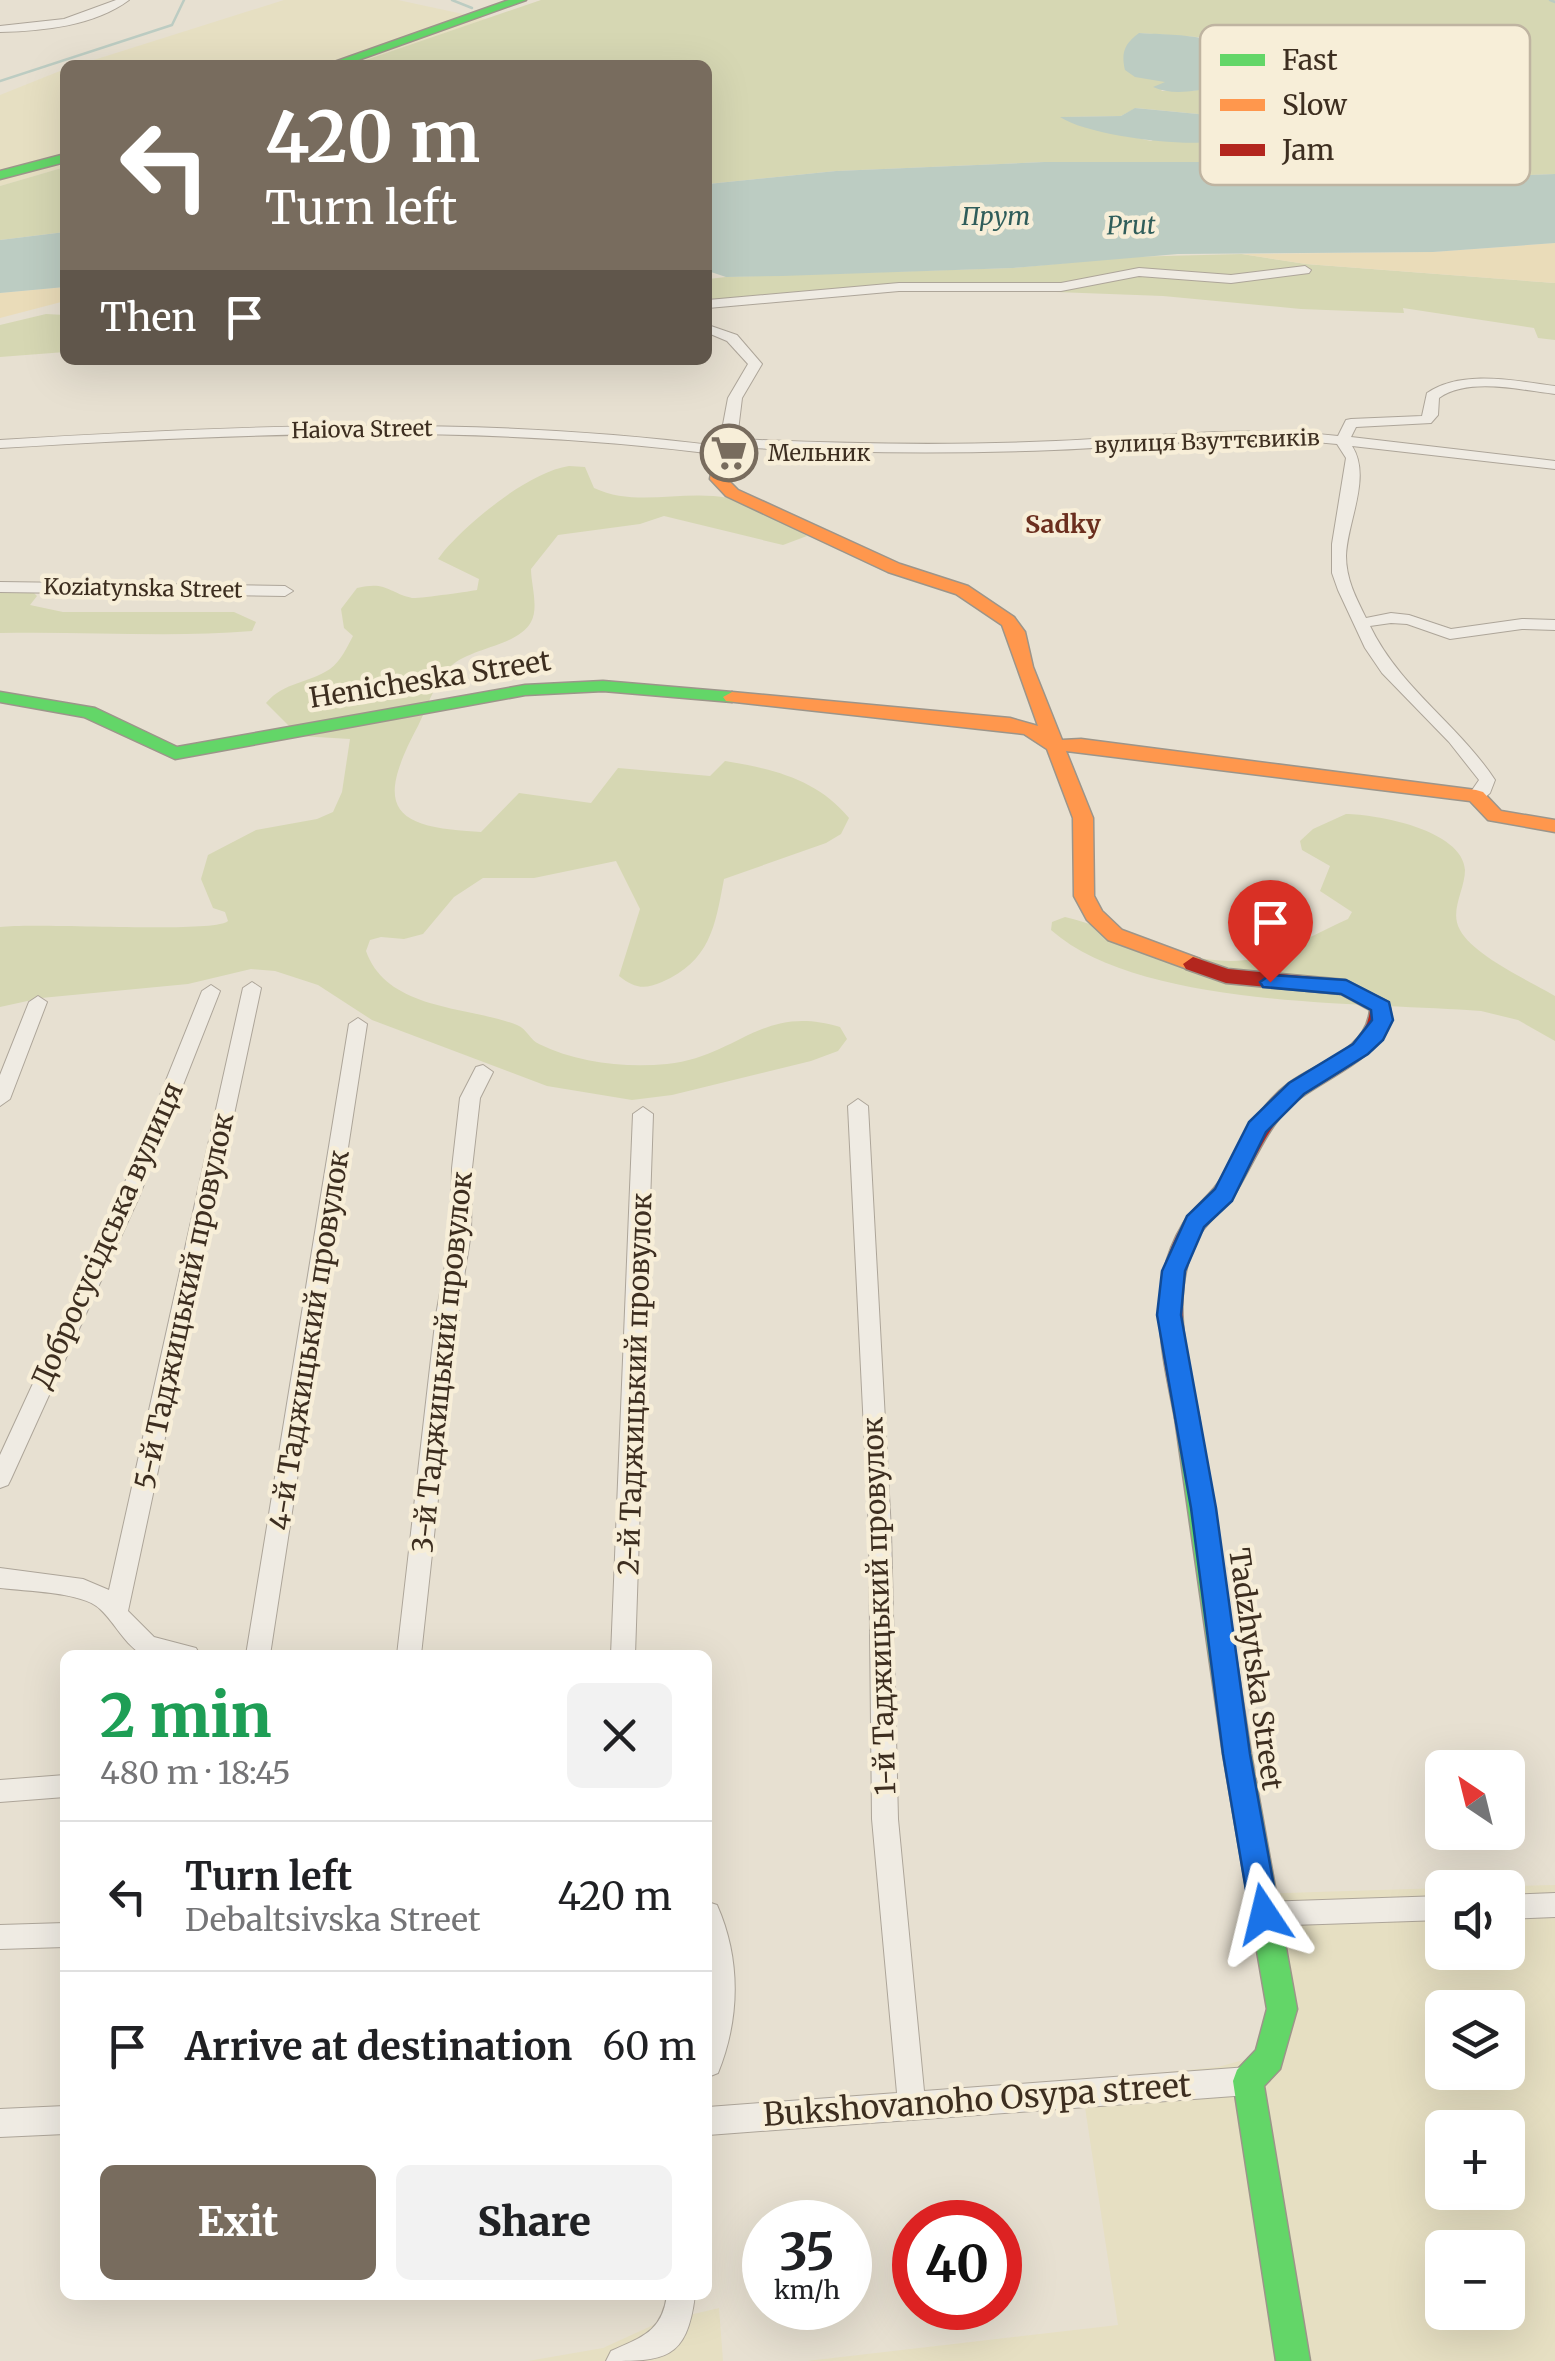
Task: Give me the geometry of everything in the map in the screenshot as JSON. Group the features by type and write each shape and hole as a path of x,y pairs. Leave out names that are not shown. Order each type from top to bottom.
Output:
{"street":[{"path":"0,29 65,22 102,12 124,0"},
{"path":"346,60 520,0"},
{"path":"0,175 60,159"},
{"path":"712,304 842,290 1061,287 1139,272 1231,279 1304,270"},
{"path":"712,330 732,338 755,364 735,398 718,479 732,493 894,568 962,590 1008,621 1016,632 1024,667 1055,746 1081,744 1476,796 1495,816 1555,826"},
{"path":"1555,390 1492,384 1444,388 1432,396 1431,415 1426,420 1351,423 1342,441 1555,465"},
{"name":"Haiova Street","path":"0,444 186,432 419,427 726,447"},
{"name":"вулиця Взуттєвиків","path":"726,447 854,449 1293,436 1327,436 1342,441 1353,458 1353,472 1339,544 1340,576 1361,623 1392,675 1456,736 1479,766 1487,780 1476,796"},
{"name":"Koziatynska Street","path":"0,587 285,592"},
{"path":"1361,623 1392,618 1450,634 1522,624 1555,625"},
{"name":"Henicheska Street","path":"0,697 89,712 175,753 558,686 711,692 834,708 981,720 1032,730 1055,746"},
{"name":"Tadzhytska Street","path":"1055,746 1083,818 1084,896 1094,916 1116,935 1226,976 1319,983 1366,995 1382,1007 1382,1020 1375,1035 1360,1049 1296,1088 1257,1128 1224,1195 1195,1222 1174,1271 1169,1315 1204,1508 1236,1754 1282,2009 1269,2058 1248,2081"},
{"name":"5-й Таджицький провулок","path":"116,1613 252,988"},
{"name":"Добросусідська вулиця","path":"0,1479 129,1197 211,991"},
{"path":"0,1099 38,1002"},
{"name":"4-й Таджицький провулок","path":"259,1650 358,1024"},
{"name":"3-й Таджицький провулок","path":"411,1650 440,1410 447,1315 461,1234 468,1116 474,1084 482,1072"},
{"name":"1-й Таджицький провулок","path":"858,1106 880,1531 885,1819 912,2106"},
{"name":"2-й Таджицький провулок","path":"624,1650 643,1114"},
{"path":"0,1578 83,1589 107,1600 147,1646 165,1650"},
{"path":"0,1791 60,1786"},
{"path":"1525,1906 1555,1905"},
{"path":"1264,1914 1425,1909"},
{"path":"712,1921 720,1936 723,1998 712,2046"},
{"path":"0,1937 60,1935"},
{"path":"1248,2081 1293,2361"},
{"name":"Bukshovanoho Osypa street","path":"722,2119 1248,2081"},
{"path":"0,2123 60,2120"},
{"path":"621,2361 666,2341 681,2300"}],"shaded area":[{"path":"284,0 398,0 486,19 366,60 94,60"},
{"path":"60,71 60,168 0,186 0,95"},
{"path":"1555,1885 1555,2361 807,2361 1118,2325 1081,2081 1218,2067 1276,2051 1252,1894 1425,1889 1425,1970 1525,1970 1525,1886"},
{"path":"719,2308 723,2361 528,2361 603,2348 660,2322"}],"green space":[{"path":"541,0 1555,0 1555,174 1530,175 1530,25 1200,25 1200,37 1139,33 1170,82 1161,91 1200,89 1200,162 1044,162 836,171 712,184 712,60 366,60","holes":["1136,108 1198,114 1151,141 1083,126 1063,117 1121,116"]},
{"path":"60,168 60,233 0,240 0,186"},
{"path":"1242,254 1306,264 1555,283 1555,340 1538,338 1534,328 1403,308 1404,313 1301,309 1163,296 946,288 799,296 712,307 712,279 1013,268 1127,257"},
{"path":"46,314 60,315 60,352 0,357 0,325"},
{"path":"569,466 585,467 594,488 610,494 728,498 759,509 807,536 783,545 664,516 640,524 558,535 531,569 534,610 525,630 460,660 436,686 397,777 395,795 399,808 427,825 481,832 519,793 591,803 618,768 710,776 725,761 793,778 823,794 849,818 841,834 826,843 724,879 708,941 691,964 656,985 639,986 619,976 640,909 616,861 534,878 483,878 454,897 423,934 370,940 366,951 377,971 410,996 517,1025 539,1044 586,1060 667,1064 713,1052 770,1026 813,1021 840,1027 847,1039 838,1051 672,1095 632,1100 547,1086 372,1020 318,985 275,971 251,969 188,984 41,998 0,1007 0,927 192,927 228,921 225,912 213,908 201,879 208,855 256,830 317,819 333,812 342,792 350,739 299,736 266,703 337,662 353,636 344,628 341,609 357,588 381,587 412,598 477,590 479,579 438,559 469,525 502,499 536,477"},
{"path":"30,589 37,596 30,605 63,612 234,612 256,622 252,631 220,633 0,633 0,590"},
{"path":"1346,814 1396,821 1450,844 1461,856 1465,870 1456,915 1460,930 1477,949 1555,996 1555,1041 1518,1020 1481,1011 1317,1002 1196,988 1139,975 1090,956 1051,930 1052,922 1065,917 1163,949 1213,960 1238,961 1284,949 1348,919 1352,912 1320,891 1330,866 1302,850 1300,841 1313,829"}],"sand":[{"path":"1555,243 1555,283 1306,264 1242,254 1433,252"},
{"path":"60,287 60,302 0,318 0,293"}],"water":[{"path":"1139,33 1200,38 1200,89 1164,91 1153,87 1165,82 1135,77 1125,70 1123,59 1130,41"},
{"path":"1135,108 1198,114 1200,142 1132,138 1090,129 1060,117 1121,116"},
{"name":"Прут","path":"1044,162 1200,162 1200,185 1530,185 1530,175 1555,174 1555,243 1433,252 1178,254 1013,268 726,277 712,272 712,184 836,171"},
{"path":"60,233 60,287 0,293 0,240"}],"waterway":[{"path":"64,60 172,25 184,0"},
{"path":"452,0 472,8"},
{"path":"1550,0 1555,2"},
{"path":"0,81 60,61"}],"traffic: fast":[{"path":"346,60 520,0"},
{"path":"0,175 60,159"},
{"path":"0,697 89,712 175,753 525,690 603,686 732,697"},
{"path":"1187,1418 1237,1754 1282,2009 1269,2058 1248,2081 1293,2361"}],"traffic: slow":[{"path":"723,451 718,479 732,493 894,568 962,590 1008,621 1016,632 1024,667 1083,818 1084,896 1094,915 1115,935 1193,964"},
{"path":"732,697 1010,724 1031,730 1055,746 1081,745 1476,796 1495,816 1555,826"}],"traffic: jam":[{"path":"1187,1418 1173,1346 1170,1292 1177,1260 1190,1230 1222,1196 1273,1110 1298,1087 1364,1046 1380,1022 1381,1007 1345,987 1226,976 1193,964"}],"place":[{"name":"Мельник","path":"729,453"}],"district":[{"name":"Sadky","path":"1063,524"}],"route":[{"path":"1264,1914 1236,1754 1204,1508 1169,1315 1174,1271 1195,1222 1224,1195 1257,1128 1296,1088 1360,1049 1375,1035 1382,1020 1382,1007 1346,987 1270,982"}],"water label":[{"name":"Prut","path":"1131,225"}]}
